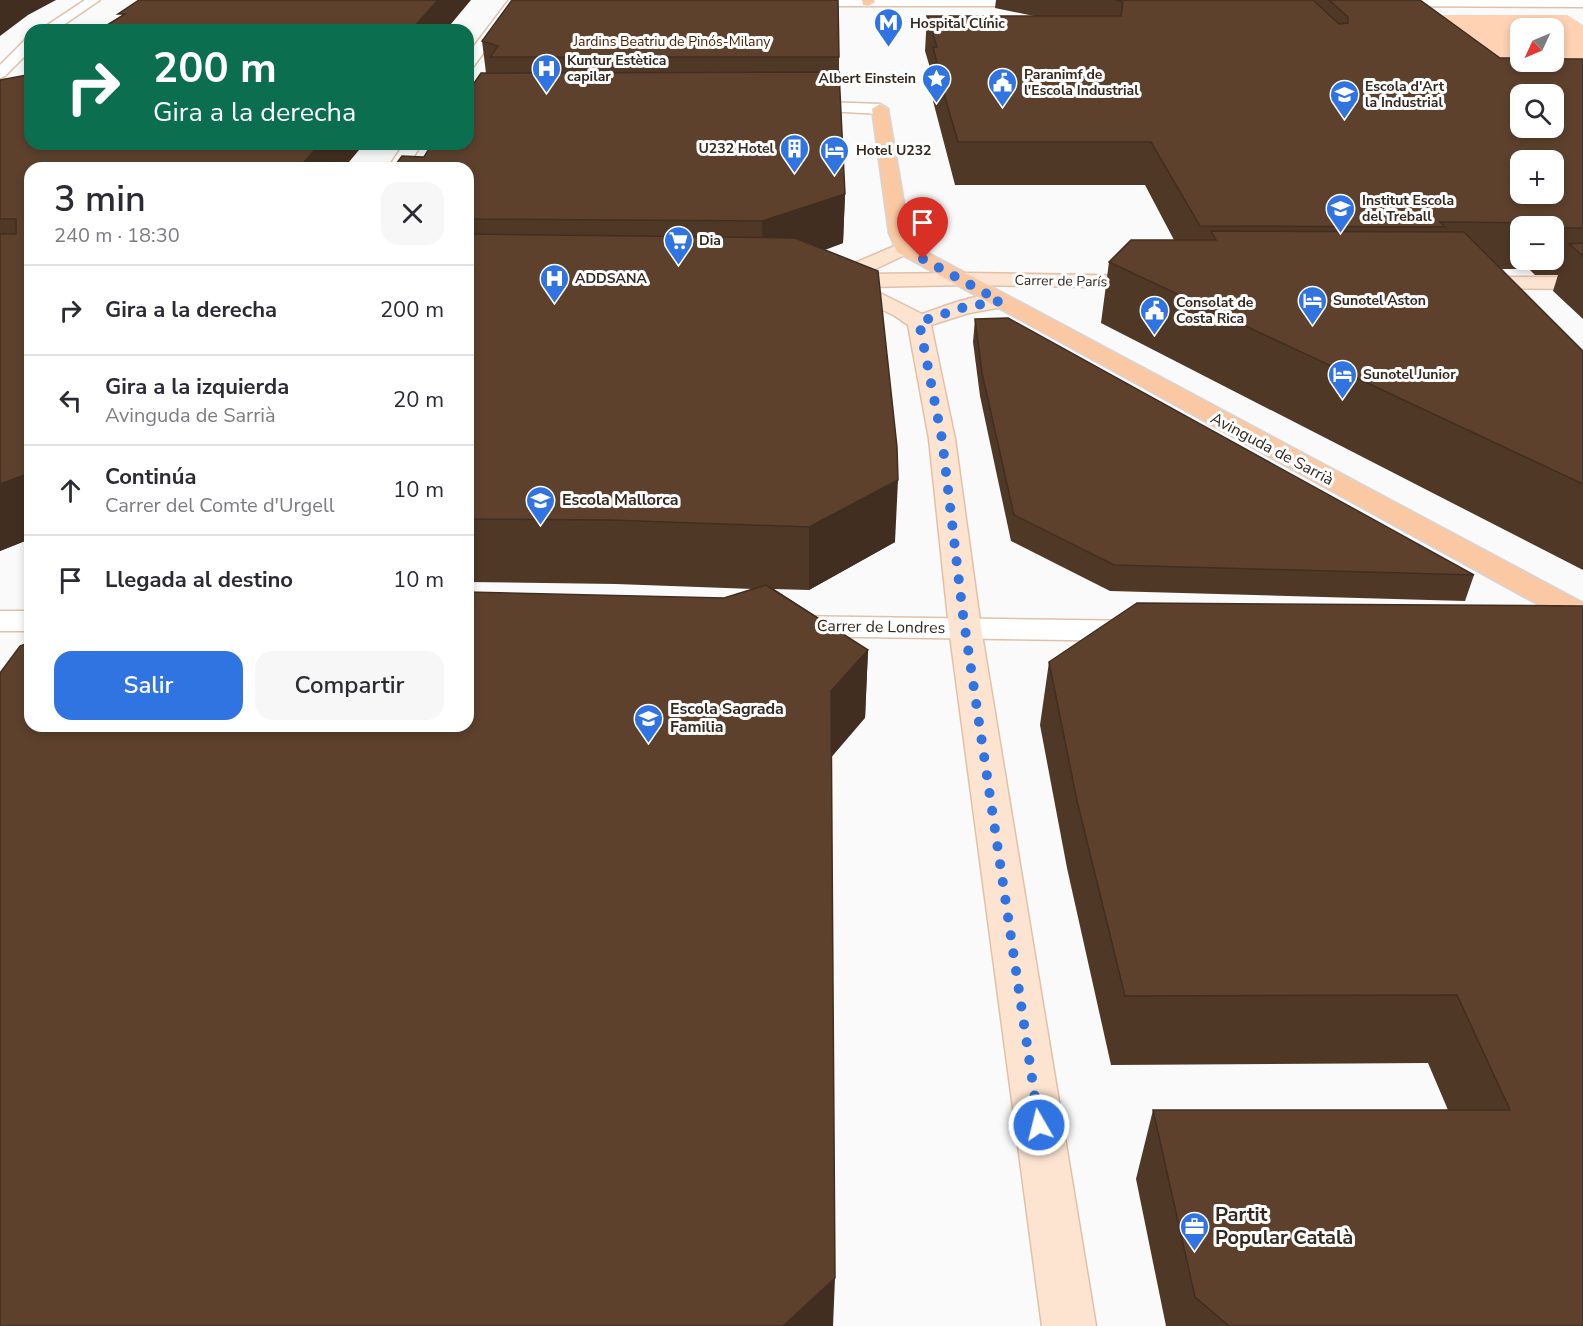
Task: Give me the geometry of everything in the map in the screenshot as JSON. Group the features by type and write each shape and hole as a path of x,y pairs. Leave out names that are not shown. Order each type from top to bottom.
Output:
{"main road":[{"path":"825,281 904,248 899,233 880,109"},
{"name":"Avinguda de Sarrià","path":"904,248 963,279 1575,630"},
{"name":"Carrer de París","path":"825,281 963,279 1170,282"},
{"path":"825,281 903,311 919,322 942,439 965,628 1069,1326"},
{"path":"1456,282 1583,283"},
{"path":"919,322 965,307 1000,301"}],"street":[{"path":"56,24 94,0"},
{"path":"474,56 516,0 529,0"},
{"path":"778,2 1056,2"},
{"path":"1359,2 1583,3"},
{"path":"0,73 24,49"},
{"path":"784,106 880,109"},
{"path":"1503,283 1528,308"},
{"path":"0,621 24,621"},
{"name":"Carrer de Londres","path":"759,626 1167,631"}],"shaded area":[{"path":"1419,15 1567,15 1583,25 1583,88 1564,88 1564,84 1512,84"}],"building":[{"path":"139,0 438,0 416,24 109,24 125,14 118,14"},
{"path":"512,0 838,0 839,57 490,57 498,46 482,41"},
{"path":"1116,0 1313,0 1339,24 1348,23 1348,17 1329,0 1420,0 1500,58 1510,58 1510,72 1564,72 1564,59 1583,59 1583,228 1564,228 1564,216 1510,216 1510,223 1440,222 1445,227 1200,226 1151,142 958,142 935,63 937,63 933,47 937,47 927,16 1121,16 1123,2"},
{"path":"839,72 845,194 762,221 474,219 474,162 398,162 402,156 424,157 428,150 474,150 474,83 481,73"},
{"path":"24,76 24,150 315,150 304,162 24,162 24,475 0,484 0,234 16,234 16,219 0,219 0,80"},
{"path":"1211,231 1464,232 1583,351 1583,484 1109,262 1131,240 1216,240"},
{"path":"474,234 795,238 878,271 897,447 898,480 809,527 610,520 474,519"},
{"path":"1583,243 1583,256 1569,244"},
{"path":"1008,318 1474,575 1114,565 1014,515 982,373 975,319"},
{"path":"766,585 868,650 831,691 835,1278 783,1326 0,1326 0,673 20,646 24,644 24,732 474,732 474,592 724,598"},
{"path":"1137,603 1583,606 1583,1326 1229,1326 1195,1297 1153,1110 1510,1110 1457,995 1125,996 1077,801 1049,662"}],"place":[{"name":"Hospital Clínic","path":"889,48"},
{"name":"Kuntur Estètica capilar","path":"546,94"},
{"name":"Albert Einstein","path":"937,104"},
{"name":"Paranimf de l'Escola Industrial","path":"1003,108"},
{"name":"Escola d'Art la Industrial","path":"1344,120"},
{"name":"U232 Hotel","path":"795,174"},
{"name":"Hotel U232","path":"835,176"},
{"name":"Institut Escola del Treball","path":"1341,234"},
{"name":"Dia","path":"678,266"},
{"name":"ADDSANA","path":"554,304"},
{"name":"Sunotel Aston","path":"1312,326"},
{"name":"Consolat de Costa Rica","path":"1155,336"},
{"name":"Sunotel Junior","path":"1342,400"},
{"name":"Escola Mallorca","path":"541,526"},
{"name":"Escola Sagrada Familia","path":"649,744"},
{"name":"Partit Popular Català","path":"1194,1252"}],"route":[{"path":"923,259 1000,301 965,307 919,322 942,439 963,615 1039,1125"}],"park label":[{"name":"Jardins Beatriu de Pinós-Milany","path":"672,41"}]}
